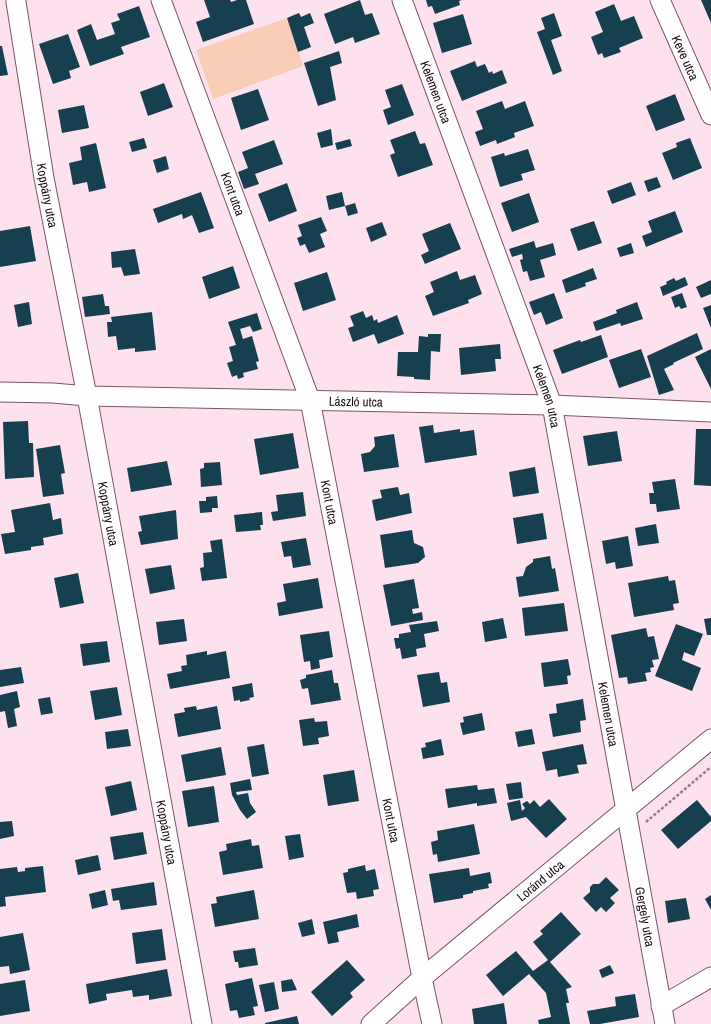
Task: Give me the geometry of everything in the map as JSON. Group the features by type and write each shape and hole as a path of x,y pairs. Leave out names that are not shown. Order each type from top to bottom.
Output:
{"street":[{"name":"Kont utca","path":"161,0 310,400 432,1024"},
{"name":"Kelemen utca","path":"402,0 552,405 626,810"},
{"name":"Keve utca","path":"660,0 711,114"},
{"name":"Koppány utca","path":"18,1 44,178 87,396 202,1024"},
{"name":"László utca","path":"0,392 53,393 87,396 552,405 711,412"},
{"name":"Loránd utca","path":"371,1024 422,978 711,739"},
{"name":"Gergely utca","path":"626,810 663,1015"},
{"path":"663,1015 711,977"}],"path":[{"path":"644,824 711,767"}],"shaded area":[{"path":"287,18 303,66 213,99 196,50"}],"building":[{"path":"204,0 230,0 231,2 246,0 254,24 203,42 196,22 210,17"},
{"path":"360,0 365,15 372,13 380,34 355,43 353,37 335,44 324,14"},
{"path":"426,0 462,0 459,1 460,5 435,14 432,6 428,7"},
{"path":"701,0 711,0 711,23"},
{"path":"614,4 621,21 634,16 643,38 619,48 621,52 604,58 602,53 598,55 591,37 603,32 595,12"},
{"path":"139,6 150,37 121,47 124,54 90,66 77,30 91,24 97,40 115,34 111,23 120,20 117,14"},
{"path":"299,13 301,17 310,13 314,23 304,27 311,47 298,52 287,18"},
{"path":"554,13 562,36 551,40 562,71 553,75 537,32 545,29 541,18"},
{"path":"463,14 472,44 442,53 433,23"},
{"path":"68,34 80,67 69,71 71,78 53,84 39,44"},
{"path":"0,46 2,46 8,75 0,76"},
{"path":"339,51 342,63 330,67 336,100 318,106 304,63"},
{"path":"475,61 477,67 485,64 489,73 492,71 493,74 502,70 507,83 462,101 450,71"},
{"path":"164,83 173,107 148,116 140,92"},
{"path":"402,84 414,115 388,125 383,110 391,107 385,90"},
{"path":"258,89 269,120 241,130 231,98"},
{"path":"675,94 685,120 656,131 646,106"},
{"path":"502,101 505,109 525,101 534,126 514,133 515,137 497,144 496,140 480,146 475,132 483,129 476,111"},
{"path":"84,105 89,128 62,133 58,110"},
{"path":"331,129 333,145 321,148 317,133"},
{"path":"415,131 420,144 425,143 433,165 398,177 390,155 395,153 390,140"},
{"path":"144,138 147,148 132,152 129,142"},
{"path":"690,138 702,168 673,180 662,153 677,147 676,143"},
{"path":"350,139 352,146 337,150 335,143"},
{"path":"274,140 283,164 255,174 259,184 244,189 238,172 248,168 242,152"},
{"path":"96,143 106,188 89,192 87,182 73,185 69,163 82,160 80,147"},
{"path":"528,149 535,170 521,174 523,180 500,187 491,157 504,153 505,156"},
{"path":"166,156 169,169 157,173 153,160"},
{"path":"657,177 661,187 648,192 644,181"},
{"path":"631,182 636,195 612,204 607,191"},
{"path":"287,183 297,211 269,222 258,194"},
{"path":"201,192 214,228 199,233 192,215 183,219 182,214 158,223 153,209"},
{"path":"342,192 345,206 329,210 326,196"},
{"path":"529,193 539,222 512,232 501,203"},
{"path":"355,203 358,213 348,216 345,206"},
{"path":"675,211 683,232 646,247 642,236 652,232 648,221"},
{"path":"321,217 327,231 320,234 325,247 309,253 305,244 300,246 297,238 302,236 298,225"},
{"path":"594,221 602,243 578,251 570,229"},
{"path":"382,222 387,235 371,242 366,228"},
{"path":"450,223 461,249 425,264 421,255 429,251 422,234"},
{"path":"30,226 36,261 0,267 0,231"},
{"path":"534,241 536,248 553,243 556,255 540,260 545,277 530,281 527,271 523,272 520,260 523,259 522,254 512,257 509,249"},
{"path":"631,243 634,253 620,257 617,248"},
{"path":"135,249 140,274 124,276 121,267 112,268 111,252"},
{"path":"233,266 240,288 209,299 202,277"},
{"path":"593,268 597,279 585,283 586,286 566,293 562,280"},
{"path":"457,271 460,280 475,275 482,294 468,300 469,303 433,316 425,296 434,292 430,282"},
{"path":"327,272 336,300 303,311 294,283"},
{"path":"685,277 688,285 663,296 660,287 667,284 666,282 674,278 676,281"},
{"path":"711,280 711,294 701,298 696,287"},
{"path":"554,293 563,318 546,325 541,312 534,315 529,302"},
{"path":"682,293 687,307 681,309 679,306 675,308 671,297"},
{"path":"103,294 105,306 109,306 110,314 85,317 82,297"},
{"path":"29,302 32,324 18,327 14,305"},
{"path":"637,302 643,319 621,326 620,323 596,331 593,322 617,313 616,310"},
{"path":"711,305 711,328 703,308"},
{"path":"363,311 366,318 372,315 374,321 377,319 378,323 397,315 404,334 378,344 374,334 353,342 348,328 354,326 350,316"},
{"path":"152,312 156,350 135,352 135,348 118,350 116,336 108,337 107,322 112,322 111,317"},
{"path":"257,313 262,329 253,332 250,326 240,329 243,339 252,336 259,361 256,362 258,369 243,373 244,377 238,379 237,375 232,377 227,363 233,361 229,347 236,345 228,322"},
{"path":"697,333 703,349 673,363 674,364 664,369 674,390 659,395 647,356"},
{"path":"428,334 441,334 440,352 431,351 430,380 397,376 398,352 418,352 419,336 428,337"},
{"path":"601,335 608,357 562,374 553,350 580,340 581,342"},
{"path":"500,344 501,359 495,359 496,371 461,375 459,348"},
{"path":"641,349 651,377 619,388 609,360"},
{"path":"711,349 711,389 695,357"},
{"path":"28,421 29,443 33,443 34,477 5,479 3,422"},
{"path":"433,425 434,433 460,429 460,432 474,430 477,455 425,463 419,427"},
{"path":"696,429 711,429 711,486 694,485"},
{"path":"617,431 622,461 588,466 583,436"},
{"path":"293,433 299,468 260,475 254,439"},
{"path":"394,434 399,467 364,472 361,454 370,452 375,446 374,437"},
{"path":"60,445 65,473 61,474 64,494 43,497 36,449"},
{"path":"167,461 172,485 131,492 127,468"},
{"path":"220,462 222,485 201,487 200,469 204,468 204,463"},
{"path":"535,467 539,493 513,497 509,472"},
{"path":"675,479 680,509 657,512 656,504 650,504 649,493 654,493 652,482"},
{"path":"398,487 400,495 409,493 412,513 376,521 372,500 382,498 380,490"},
{"path":"303,492 306,516 273,521 271,512 278,511 276,495"},
{"path":"217,496 218,508 212,508 212,512 200,513 199,501 206,501 206,497"},
{"path":"50,503 53,520 61,518 63,534 43,538 44,545 31,547 31,550 5,554 1,534 15,532 11,510"},
{"path":"176,510 178,539 141,545 138,532 142,531 139,516"},
{"path":"262,512 263,525 260,525 261,530 236,532 234,515"},
{"path":"543,513 547,539 517,544 513,518"},
{"path":"656,524 659,543 638,546 635,528"},
{"path":"412,530 414,543 423,547 425,557 418,563 385,568 380,535"},
{"path":"628,536 633,566 616,569 615,562 606,564 602,541"},
{"path":"306,538 311,565 293,568 291,556 284,557 281,542"},
{"path":"222,539 227,578 202,581 200,568 204,567 203,553 212,552 210,541"},
{"path":"550,556 552,569 555,568 559,591 519,597 516,577 523,576 526,567 533,562 533,559"},
{"path":"171,565 175,589 150,594 145,569"},
{"path":"78,573 84,603 60,608 54,578"},
{"path":"668,576 669,581 675,580 679,603 673,604 674,610 634,617 628,583"},
{"path":"318,578 323,608 279,616 277,603 286,601 283,584"},
{"path":"414,579 419,608 412,609 413,614 422,612 423,620 391,626 383,585"},
{"path":"564,603 568,631 525,636 522,608"},
{"path":"503,618 507,638 485,642 482,622"},
{"path":"711,618 711,635 707,635 704,619"},
{"path":"184,619 187,641 159,645 156,622"},
{"path":"437,621 439,631 424,634 426,647 416,649 417,656 402,659 400,648 396,649 394,638 399,638 399,634 411,632 409,625"},
{"path":"676,624 703,634 694,656 684,652 682,660 701,668 692,691 655,676"},
{"path":"646,628 648,637 654,636 659,659 652,660 654,667 650,668 651,672 645,673 647,681 628,684 627,677 619,678 611,635"},
{"path":"329,631 333,657 319,660 320,668 311,670 310,661 304,662 300,635"},
{"path":"107,641 110,662 83,666 80,644"},
{"path":"207,651 207,655 226,651 230,678 170,689 167,674 182,671 181,666 187,665 186,655"},
{"path":"568,659 571,675 567,676 568,684 544,687 541,663"},
{"path":"21,667 24,683 0,687 0,670"},
{"path":"332,670 334,683 338,683 341,700 311,705 308,688 302,689 300,680 306,678 306,675"},
{"path":"439,672 441,683 447,682 450,702 423,707 417,675"},
{"path":"252,683 254,697 249,698 250,700 240,702 240,700 234,701 232,687"},
{"path":"117,687 122,715 95,720 90,691"},
{"path":"17,691 20,707 14,709 17,726 8,728 5,711 0,712 0,695"},
{"path":"50,697 53,713 41,715 38,699"},
{"path":"583,699 586,720 580,721 581,732 553,737 549,714 557,713 556,704"},
{"path":"196,706 197,710 217,706 221,729 178,737 174,714 185,712 184,708"},
{"path":"482,713 485,730 463,735 460,723 464,722 463,717"},
{"path":"314,718 315,722 327,721 329,736 318,738 319,744 303,746 299,720"},
{"path":"128,729 131,746 107,749 105,732"},
{"path":"532,729 535,744 518,747 515,732"},
{"path":"441,739 444,755 423,759 421,748 426,747 425,743"},
{"path":"264,744 269,774 252,777 247,747"},
{"path":"583,744 587,764 577,765 579,773 558,777 557,769 546,771 542,752"},
{"path":"221,747 226,775 186,782 181,755"},
{"path":"354,770 359,801 328,806 323,775"},
{"path":"250,779 252,790 236,792 237,795 248,793 250,803 256,812 247,819 232,795 230,783"},
{"path":"131,781 137,810 111,816 105,787"},
{"path":"521,782 523,798 509,800 506,784"},
{"path":"477,785 478,790 494,788 497,803 477,806 477,803 448,808 445,789"},
{"path":"214,786 219,822 188,827 182,791"},
{"path":"549,799 567,819 546,838 526,817 511,821 507,803 520,800 522,811 525,808 522,804 527,801 530,804 534,800 540,807"},
{"path":"697,800 711,817 711,821 678,849 661,830"},
{"path":"12,821 14,836 0,839 0,822"},
{"path":"474,824 480,854 438,862 437,854 433,855 431,842 438,840 437,831"},
{"path":"143,832 147,854 114,860 110,837"},
{"path":"300,834 304,857 289,860 285,836"},
{"path":"251,839 252,846 259,845 263,868 223,875 219,852 227,850 226,844"},
{"path":"98,855 101,870 78,875 75,860"},
{"path":"365,865 366,871 375,869 379,889 373,890 374,896 357,899 356,892 347,893 343,873 348,872 348,869"},
{"path":"43,866 46,892 5,897 6,906 0,907 0,869 17,867 18,872 25,871 25,868"},
{"path":"469,868 470,876 490,872 492,883 488,884 489,888 473,891 473,893 463,895 463,898 434,903 429,874"},
{"path":"606,877 619,890 610,898 615,903 606,912 601,907 596,912 583,898 590,892 590,887 593,884 599,884"},
{"path":"154,882 157,905 121,910 119,900 113,901 111,889"},
{"path":"105,890 108,905 92,909 89,894"},
{"path":"254,890 259,919 215,927 211,904 217,903 216,897"},
{"path":"711,895 711,910 705,899"},
{"path":"686,898 690,919 668,923 665,901"},
{"path":"561,912 581,934 550,962 572,987 566,989 569,1003 566,1003 570,1024 539,1024 538,1020 551,1017 546,993 529,974 503,996 486,975 516,951 533,971 548,960 533,942 543,934 540,931"},
{"path":"357,914 359,927 337,932 339,942 328,944 323,922"},
{"path":"312,919 315,934 302,937 298,923"},
{"path":"162,929 166,960 136,964 132,933"},
{"path":"23,933 30,970 10,974 9,966 0,967 0,937"},
{"path":"255,948 258,965 239,968 238,962 235,962 233,951"},
{"path":"347,960 365,980 350,993 353,997 332,1016 311,992"},
{"path":"610,965 614,973 602,978 599,970"},
{"path":"167,969 172,996 149,1000 149,995 133,997 132,990 106,994 107,1000 89,1004 86,984"},
{"path":"252,978 258,1006 253,1007 255,1015 239,1018 237,1010 230,1011 225,984"},
{"path":"292,979 297,990 282,992 281,981"},
{"path":"25,980 30,1011 0,1016 0,984"},
{"path":"274,982 279,1009 265,1012 259,985"},
{"path":"635,994 639,1017 600,1024 590,1024 587,1011 616,1006 615,997"},
{"path":"504,1003 507,1024 474,1024 472,1009"},
{"path":"297,1016 299,1024 265,1024 265,1023"}]}
